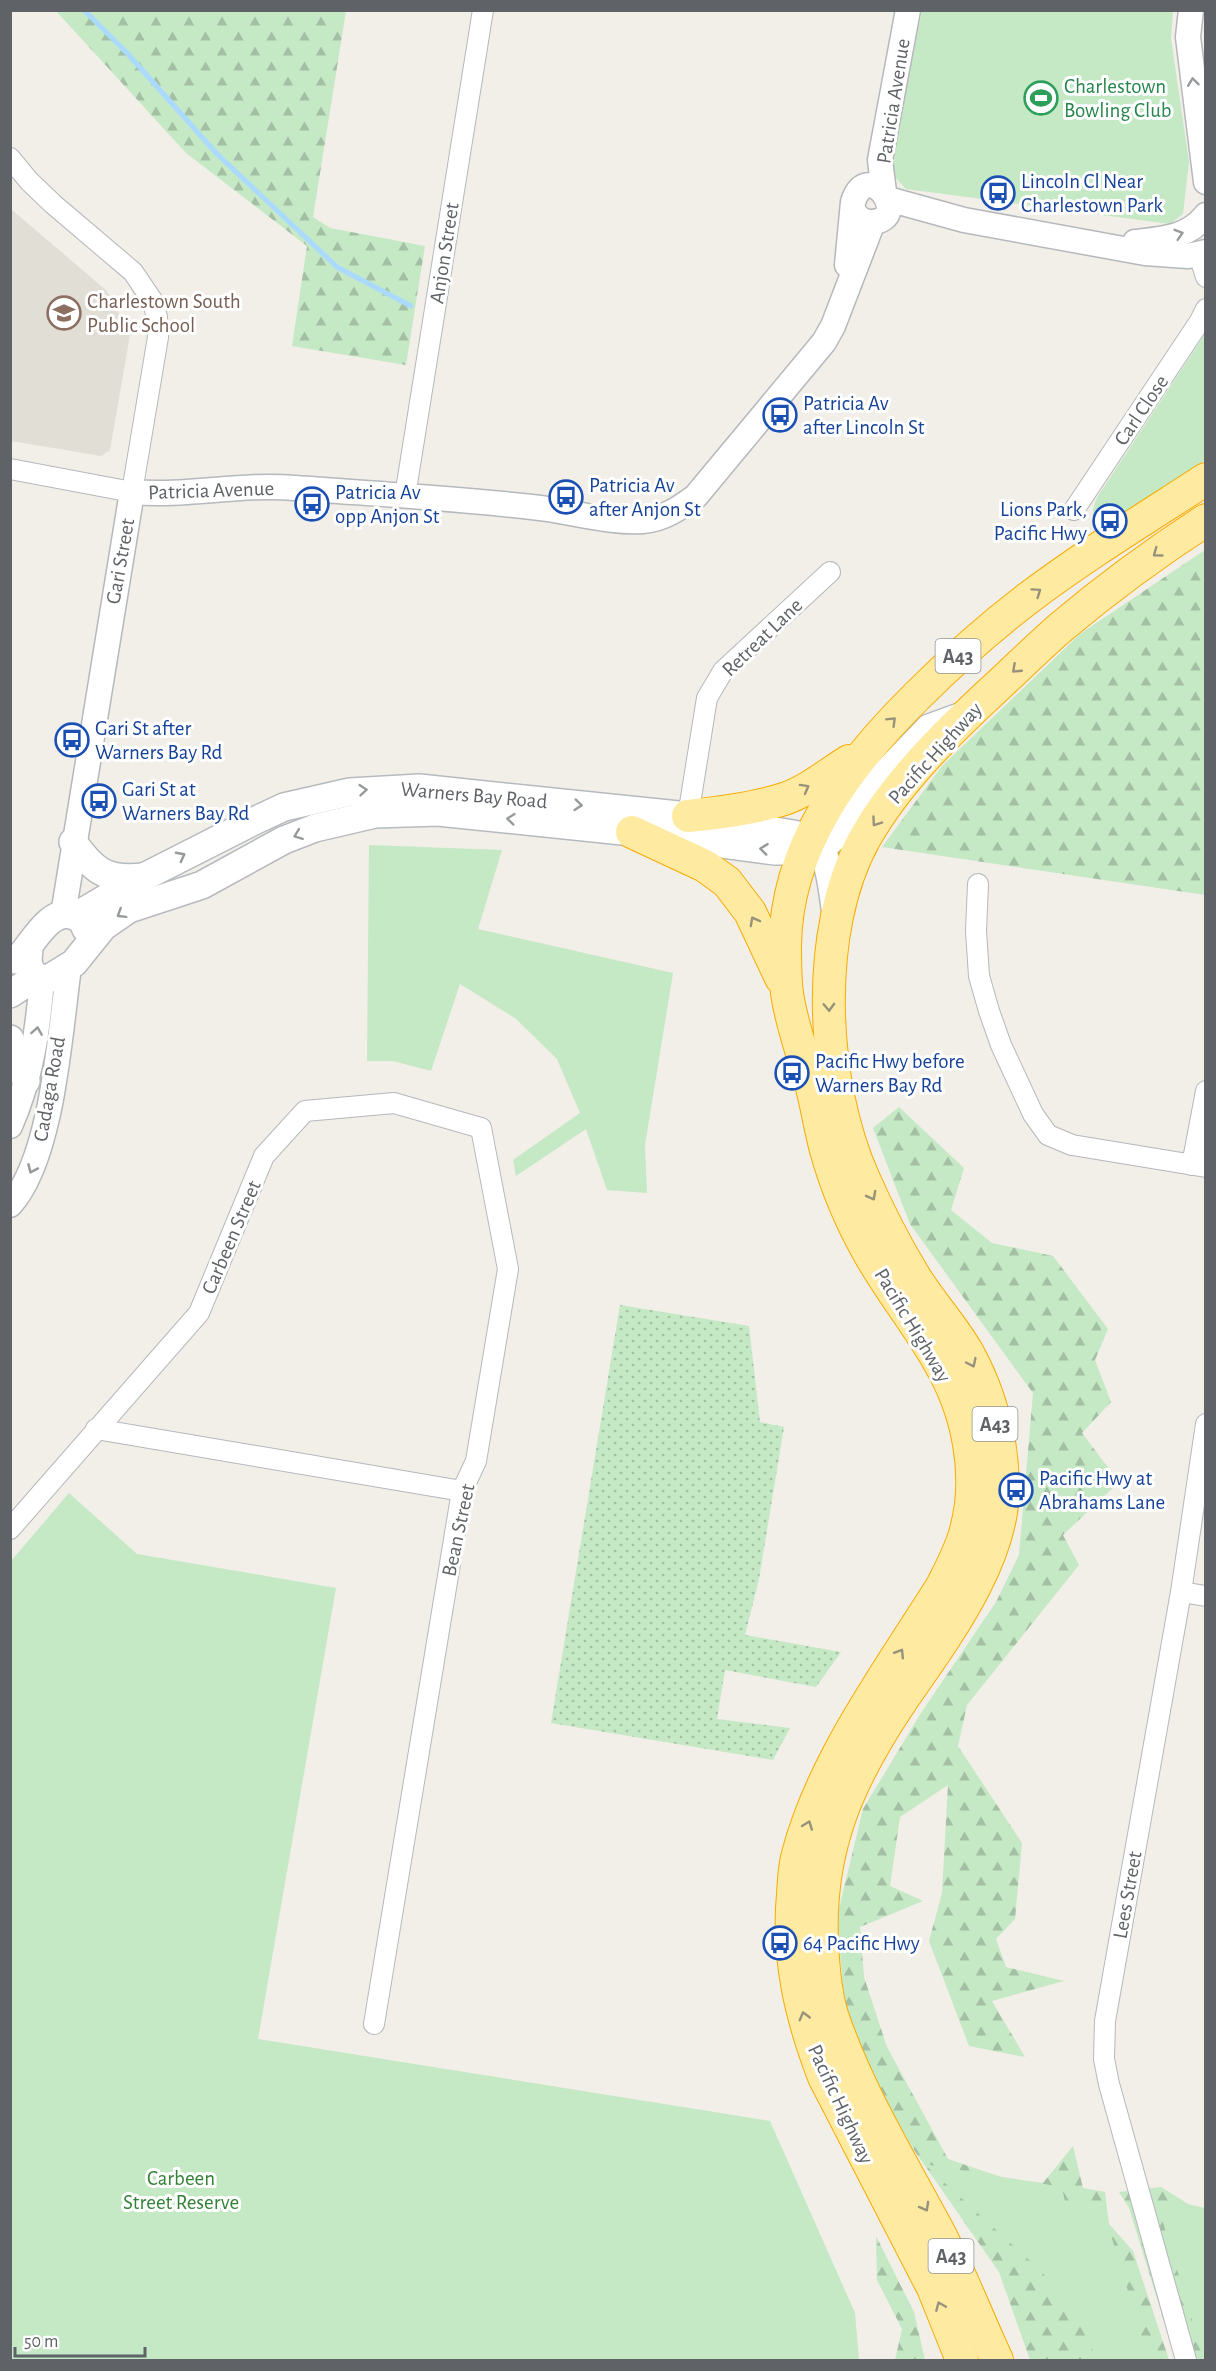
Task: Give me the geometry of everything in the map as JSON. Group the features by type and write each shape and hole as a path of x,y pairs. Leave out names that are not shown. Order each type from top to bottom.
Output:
{"highway":[{"name":"Pacific Highway","path":"962,2361 933,2289 824,2077 810,2041 796,1984 790,1921 797,1854 835,1757 942,1586 956,1557 969,1519 973,1476 961,1415 941,1365 870,1256 843,1200 826,1150 814,1094 787,993 785,944 788,916 832,796 888,725 948,665 1026,600 1091,554 1206,479"},
{"name":"Pacific Highway","path":"997,2361 972,2300 937,2229 866,2100 831,2010 823,1964 821,1918 825,1869 840,1810 871,1746 957,1618 990,1552 999,1522 1003,1490 999,1439 985,1391 967,1352 914,1276 862,1177 840,1105 830,1028 828,986 836,915 845,886 866,837 907,778 969,713 1058,630 1156,552 1206,520"},
{"path":"688,816 734,811 785,798 810,786 866,750"},
{"path":"632,832 705,866 727,882 750,912 787,993"}],"main road":[{"path":"836,915 812,846 838,834 880,779 929,729 969,713"},
{"name":"Warners Bay Road","path":"39,978 28,961 20,957 46,923 69,916 210,842 284,807 350,792 419,788 688,816 812,846"},
{"name":"Warners Bay Road","path":"10,994 39,978 58,975 77,958 103,927 129,909 202,885 284,840 344,820 408,812 438,812 632,832 776,851 812,846"},
{"path":"73,842 88,862 107,876 125,879 143,877"},
{"path":"69,916 81,920 87,931 77,958"},
{"path":"10,1039 26,1081"}],"street":[{"name":"Anjon Street","path":"405,496 483,10"},
{"name":"Patricia Avenue","path":"873,205 893,10"},
{"name":"Patricia Avenue","path":"10,470 132,492 159,493 282,487 540,508 623,521 645,521 678,510 696,496 824,342 844,297 873,205 908,10"},
{"path":"1191,10 1188,37 1206,182"},
{"name":"Gari Street","path":"10,158 53,204 133,272 152,300 158,323 157,346 73,842 69,916"},
{"path":"873,205 1145,253 1188,256 1203,261"},
{"path":"1103,244 1181,235 1198,225 1206,215"},
{"name":"Carl Close","path":"1074,510 1206,309"},
{"name":"Retreat Lane","path":"688,816 707,698 714,683 723,671 830,572"},
{"path":"978,884 976,932 979,976 1001,1045 1033,1114 1048,1135 1072,1145 1199,1166 1206,1091"},
{"name":"Cadaga Road","path":"10,1204 21,1192 37,1158 77,958"},
{"name":"Cadaga Road","path":"10,1126 20,1104 39,1026 39,978"},
{"name":"Carbeen Street","path":"10,1529 199,1313 264,1156 305,1111 394,1103"},
{"name":"Bean Street","path":"374,2024 462,1491 476,1461 508,1269 481,1128 394,1103"},
{"name":"Lees Street","path":"1186,2361 1108,2084 1104,2059 1105,2021 1181,1592 1200,1501 1206,1424"},
{"path":"96,1429 462,1491"},
{"path":"1181,1592 1206,1596"}],"shaded area":[{"name":"Charlestown South Public School","path":"11,209 107,291 130,335 110,450 101,456 11,441"}],"green space":[{"path":"56,11 346,11 313,217 330,228 425,246 406,365 292,346 307,246 186,153"},
{"name":"Charlestown Bowling Club","path":"922,11 1173,11 1171,38 1189,162 1183,214 1170,224 906,189 896,178 891,158"},
{"path":"1205,334 1205,460 1103,530 1095,523 1093,515 1098,496"},
{"path":"1205,550 1205,895 882,847 942,766 1080,634"},
{"path":"369,845 502,850 478,929 673,973 645,1145 647,1193 607,1190 586,1129 516,1176 513,1160 580,1113 557,1059 515,1018 460,984 431,1071 393,1061 367,1061"},
{"path":"899,1107 964,1168 951,1210 992,1243 1053,1256 1108,1329 1095,1360 1111,1402 1082,1433 1119,1482 1063,1535 1079,1565 967,1705 958,1746 1022,1843 1015,1919 996,1939 1006,1967 1064,1981 992,2001 1025,2057 969,2046 929,1941 942,1893 948,1785 900,1817 890,1886 923,1901 860,1927 864,1977 887,2047 948,2159 1001,2177 1043,2183 1073,2146 1083,2188 1105,2192 1109,2224 1133,2251 1169,2360 1030,2360 999,2272 914,2150 872,2077 844,2000 837,1917 863,1809 921,1713 996,1602 1019,1555 1033,1393 910,1224 873,1128"},
{"path":"620,1305 749,1326 760,1422 784,1427 759,1579 745,1635 841,1652 816,1687 725,1670 717,1719 790,1728 773,1760 551,1723"},
{"name":"Carbeen Street Reserve","path":"69,1493 137,1554 336,1588 258,2039 770,2121 855,2313 859,2360 11,2360 11,1561"},
{"path":"924,2164 1062,2187 1065,2202 1103,2209 1149,2360 1096,2360 1090,2342 1068,2301 1040,2270"},
{"path":"1161,2187 1188,2204 1205,2208 1205,2360 1176,2360 1129,2208 1119,2192"},
{"path":"1157,2202 1205,2210 1205,2360 1204,2360"},
{"path":"876,2236 914,2312 925,2360 895,2360 902,2329 877,2280"}],"waterway":[{"path":"84,10 127,53 217,154 337,267 411,306"}],"place":[{"name":"Charlestown Bowling Club","path":"1041,98"},
{"name":"Lincoln Cl Near Charlestown Park","path":"998,193"},
{"name":"Charlestown South Public School","path":"64,313"},
{"name":"Patricia Av after Lincoln St","path":"780,415"},
{"name":"Patricia Av after Anjon St","path":"566,497"},
{"name":"Patricia Av opp Anjon St","path":"312,504"},
{"name":"Lions Park, Pacific Hwy","path":"1110,521"},
{"name":"Gari St after Warners Bay Rd","path":"72,740"},
{"name":"Gari St at Warners Bay Rd","path":"99,801"},
{"name":"Pacific Hwy before Warners Bay Rd","path":"792,1073"},
{"name":"Pacific Hwy at Abrahams Lane","path":"1016,1490"},
{"name":"64 Pacific Hwy","path":"780,1943"}]}
